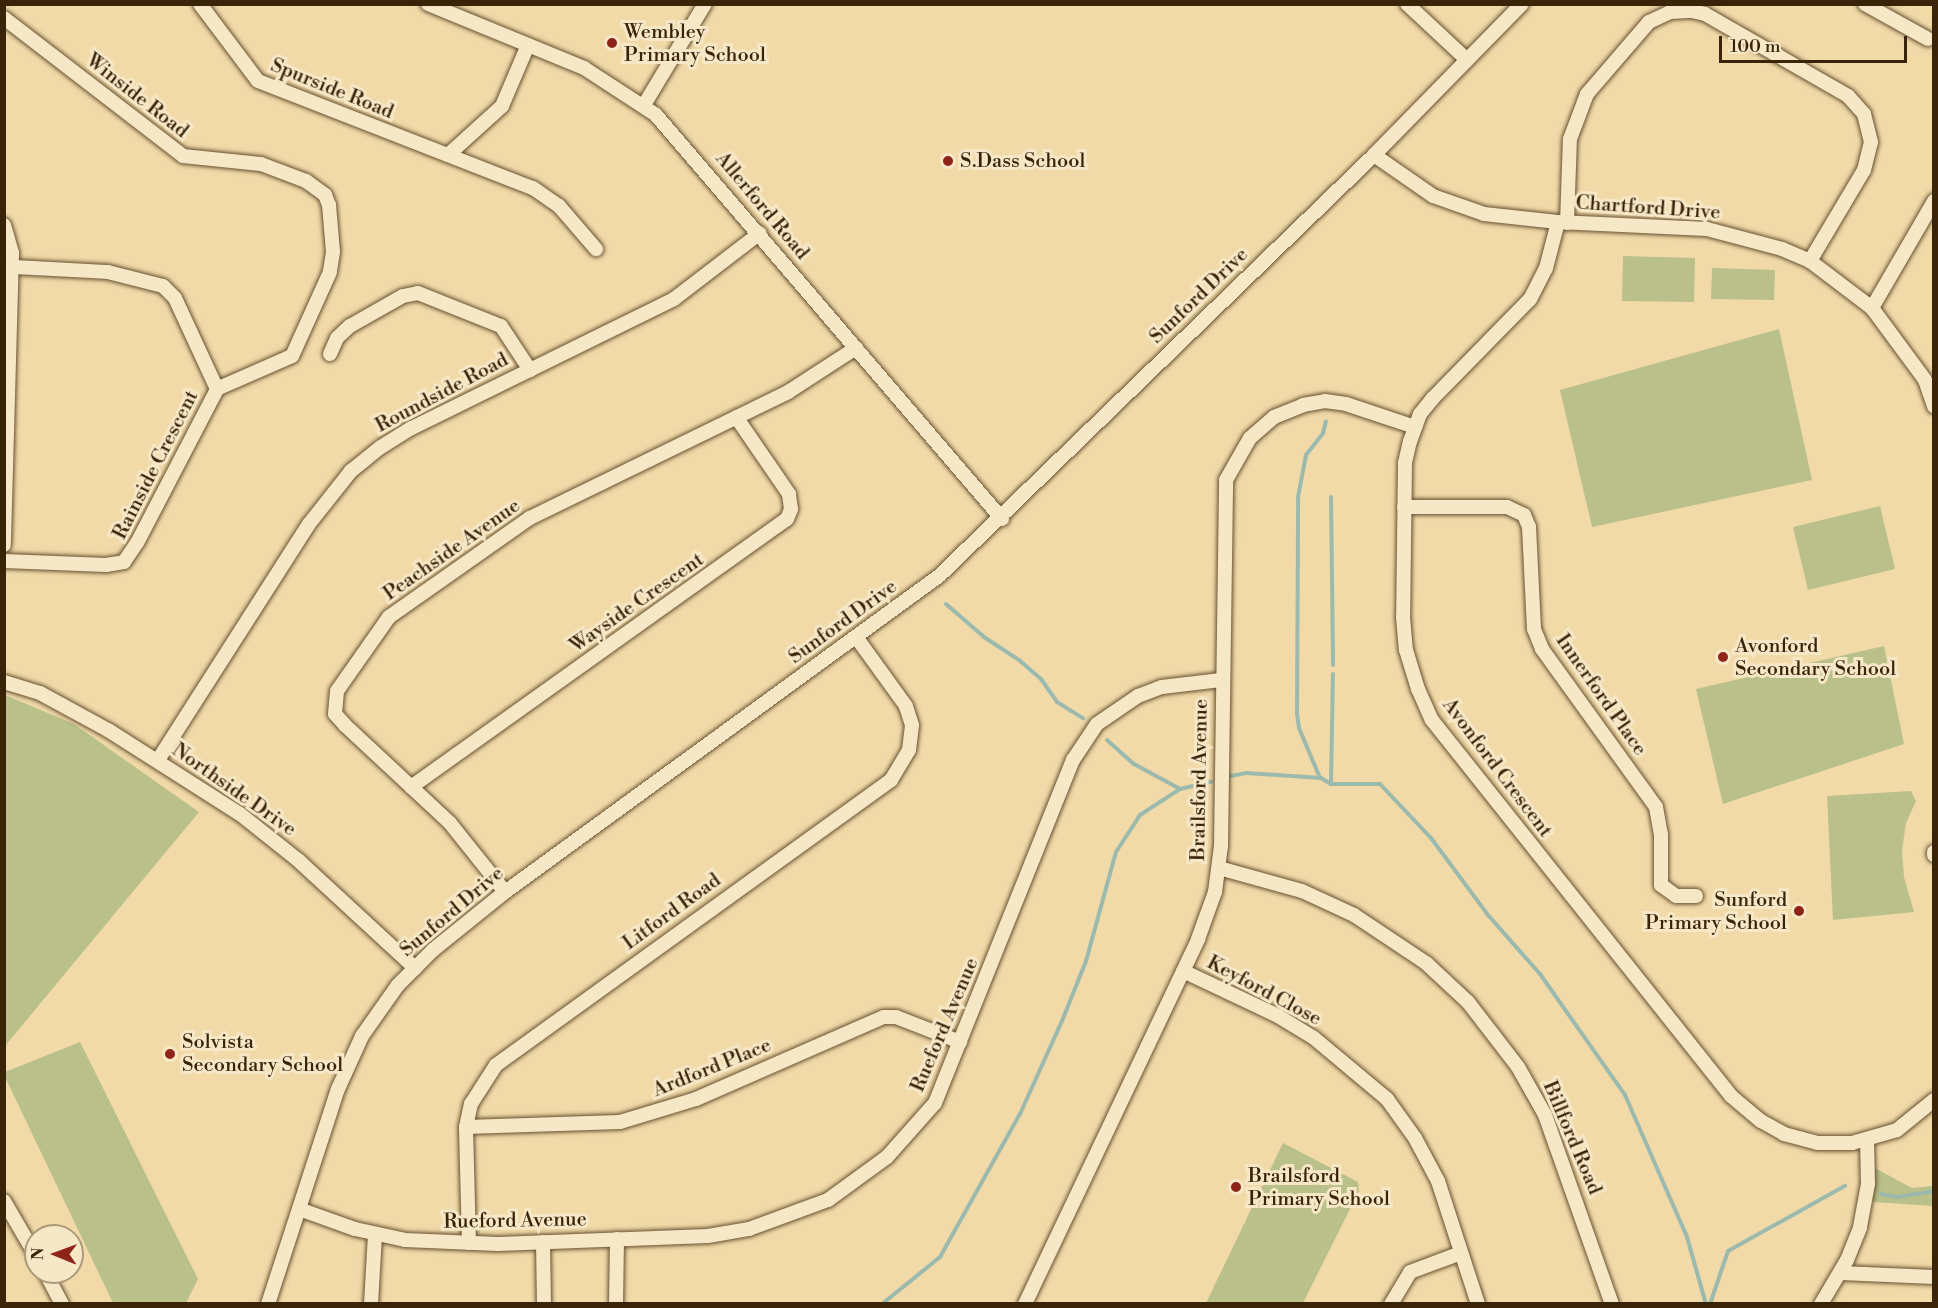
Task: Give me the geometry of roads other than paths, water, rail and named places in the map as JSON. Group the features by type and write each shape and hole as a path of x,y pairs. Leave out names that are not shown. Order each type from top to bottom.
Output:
{"street":[{"name":"Spurside Road","path":"200,4 258,81 545,195 597,249"},
{"name":"Allerford Road","path":"428,4 584,68 644,105 677,135 1002,519"},
{"path":"644,105 705,4"},
{"path":"1407,4 1467,60"},
{"name":"Sunford Drive","path":"268,1304 338,1089 353,1054 384,1002 415,968 504,892 939,576 1002,519 1374,155 1522,4"},
{"path":"1865,4 1928,39"},
{"name":"Avonford Crescent","path":"1810,261 1864,170 1871,142 1864,114 1848,96 1712,18 1692,11 1670,12 1649,22 1587,93 1570,139 1563,223 1546,268 1530,299 1433,398 1415,427 1405,463 1404,639 1410,670 1431,720 1731,1096 1761,1121 1784,1134 1818,1143 1867,1141 1897,1130 1934,1100"},
{"name":"Winside Road","path":"4,18 183,156 261,164 306,181 325,195 329,206 333,252 330,272 292,356 217,389"},
{"path":"448,155 502,106 528,45"},
{"name":"Chartford Drive","path":"1374,155 1410,183 1449,203 1503,218 1707,229 1745,236 1810,261 1872,308 1925,380 1934,406"},
{"path":"1872,308 1934,201"},
{"path":"4,225 12,267 4,545"},
{"name":"Roundside Road","path":"158,760 309,524 351,471 381,447 412,428 675,299 760,233"},
{"name":"Rainside Crescent","path":"4,561 106,565 124,562 134,549 217,389 176,298 163,286 108,272 12,267"},
{"path":"330,354 350,326 403,296 418,293 501,326 530,370"},
{"name":"Peachside Avenue","path":"504,892 450,823 345,725 333,704 337,691 377,630 404,605 530,518 788,392 856,348"},
{"name":"Brailsford Avenue","path":"1024,1304 1207,918 1219,868 1226,480 1250,438 1275,417 1325,401 1370,409 1415,427"},
{"name":"Wayside Crescent","path":"411,787 787,519 791,509 789,494 736,417"},
{"name":"Innerford Place","path":"1404,507 1507,507 1524,515 1528,527 1534,629 1542,649 1651,799 1660,822 1661,885 1676,896 1696,896"},
{"name":"Litford Road","path":"470,1243 466,1126 478,1089 496,1065 891,780 909,750 912,725 906,706 856,638"},
{"name":"Rueford Avenue","path":"299,1209 375,1235 470,1243 543,1242 708,1236 749,1229 828,1200 865,1175 913,1132 935,1103 1073,760 1091,732 1138,696 1162,687 1221,680"},
{"name":"Northside Drive","path":"4,682 40,693 158,760 240,814 299,861 415,968"},
{"name":"Billford Road","path":"1219,868 1302,891 1354,915 1426,963 1468,1002 1518,1067 1545,1115 1612,1304"},
{"name":"Keyford Close","path":"1183,971 1278,1016 1314,1038 1387,1099 1415,1138 1438,1181 1478,1304"},
{"name":"Ardford Place","path":"466,1126 620,1122 696,1099 884,1017 896,1017 960,1042"},
{"path":"1821,1304 1841,1273 1860,1227 1868,1184 1867,1141"},
{"path":"4,1201 24,1235"},
{"path":"371,1304 375,1235"},
{"path":"616,1304 617,1239"},
{"path":"543,1242 544,1304"},
{"path":"1391,1304 1410,1272 1461,1253"},
{"path":"1841,1273 1934,1277"},
{"path":"51,1284 62,1304"}],"waterway":[{"path":"1320,778 1299,728 1297,714 1298,497 1306,455 1323,433 1326,421"},
{"path":"1331,497 1333,665"},
{"path":"946,604 984,637 1019,660 1041,679 1057,702 1083,718"},
{"path":"1331,784 1333,674"},
{"path":"1107,740 1134,764 1180,789 1211,782"},
{"path":"1231,776 1246,773 1321,778 1331,784 1380,784 1431,838 1488,915 1540,974 1625,1095 1687,1237 1706,1304"},
{"path":"882,1304 940,1257 1020,1114 1062,1021 1086,961 1116,852 1140,815 1180,789"},
{"path":"1710,1304 1728,1251 1845,1186"},
{"path":"1881,1194 1897,1197 1934,1191"}],"place":[{"name":"Wembley Primary School","path":"612,43"},
{"name":"S.Dass School","path":"948,161"},
{"name":"Avonford Secondary School","path":"1723,657"},
{"name":"Sunford Primary School","path":"1799,911"},
{"name":"Solvista Secondary School","path":"170,1054"},
{"name":"Brailsford Primary School","path":"1236,1187"}]}
